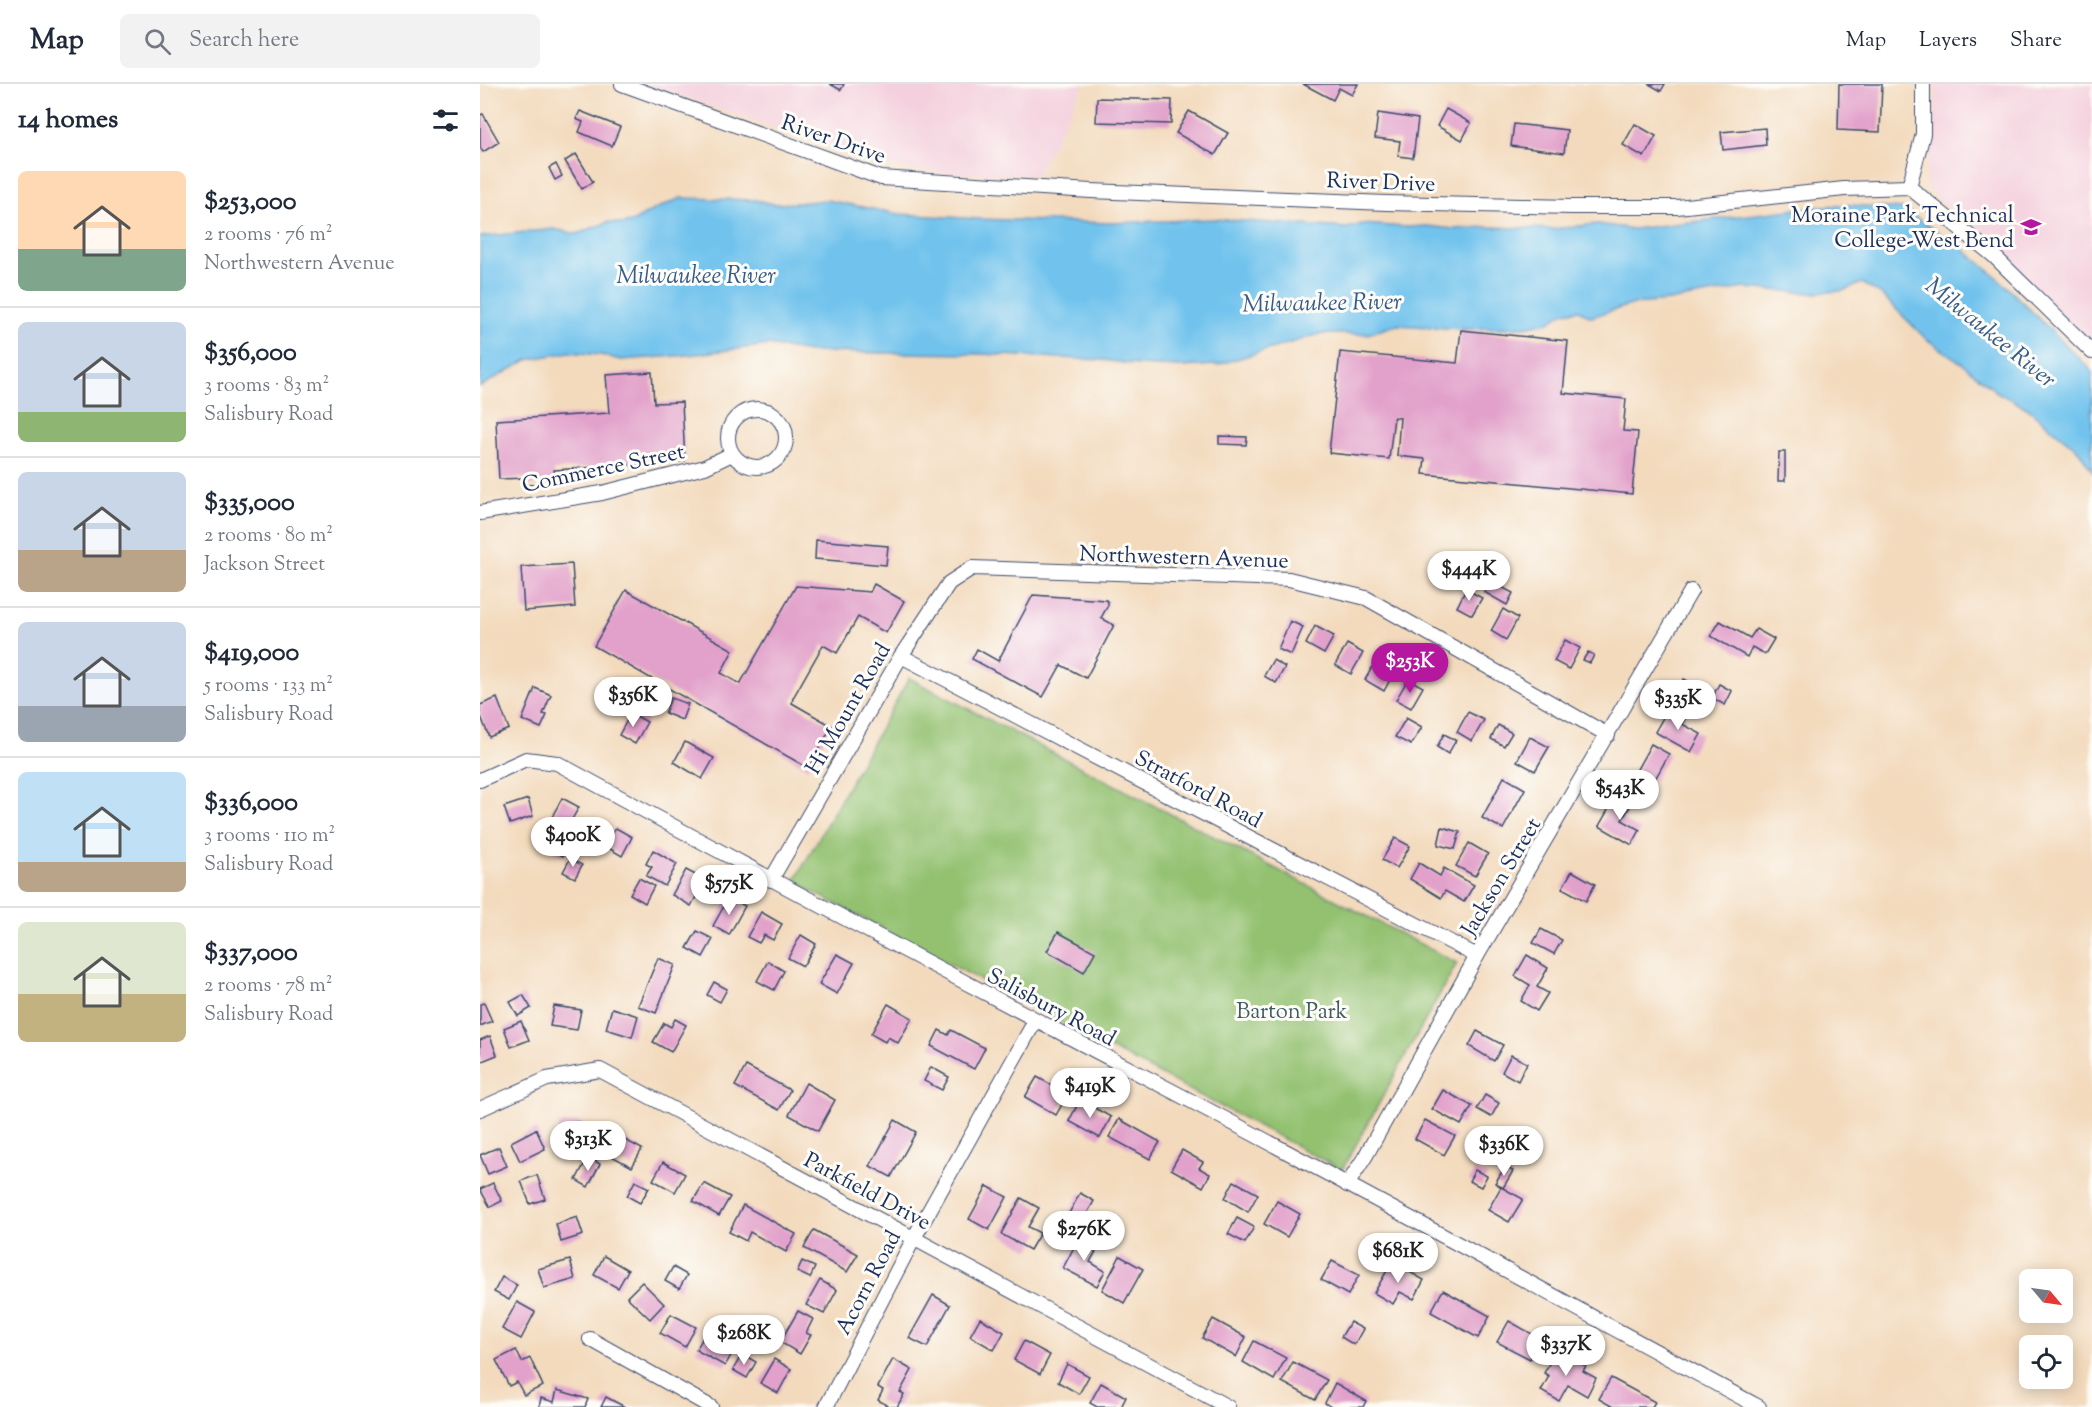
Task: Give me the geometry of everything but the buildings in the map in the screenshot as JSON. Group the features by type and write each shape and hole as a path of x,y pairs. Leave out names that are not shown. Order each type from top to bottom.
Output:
{"street":[{"name":"River Drive","path":"622,84 881,178 1090,191 1386,203 1572,207 1677,207 1845,189 1909,188"},
{"path":"1923,84 1923,134 1909,188 1993,255 2092,352"},
{"path":"749,410 767,411 781,422 786,442 777,459 768,465 748,466 732,454 728,436 734,420 741,413 749,410"},
{"name":"Commerce Street","path":"480,513 602,493 705,467 732,454"},
{"name":"Hi Mount Road","path":"771,880 901,656 949,583 972,568"},
{"name":"Northwestern Avenue","path":"972,568 1289,579 1366,598 1608,735"},
{"name":"Jackson Street","path":"1347,1185 1365,1157 1477,956 1691,591"},
{"name":"Stratford Road","path":"901,656 1477,956"},
{"name":"Salisbury Road","path":"480,780 526,759 557,763 771,880 1347,1185 1759,1407"},
{"name":"Acorn Road","path":"826,1407 914,1238 1035,1021"},
{"name":"Parkfield Drive","path":"480,1109 547,1079 600,1070 1227,1407"},
{"path":"590,1339 711,1407"}],"shaded area":[{"path":"647,84 1084,84 1037,175 944,173 885,166"},
{"name":"Moraine Park Technical College-West Bend","path":"1936,84 2092,84 2092,343 1927,188"}],"green space":[{"name":"Barton Park","path":"909,678 1457,963 1342,1170 794,882"}],"water":[{"name":"Milwaukee River","path":"681,198 755,200 774,204 826,200 899,214 979,219 1111,223 1214,219 1347,228 1362,224 1454,229 1487,227 1553,229 1598,224 1633,229 1823,206 1850,205 1903,209 1962,248 1999,279 2092,371 2092,471 2079,451 2027,408 1997,392 1963,364 1926,339 1882,295 1862,283 1842,291 1812,293 1744,288 1668,301 1634,304 1591,317 1579,310 1564,312 1549,322 1524,327 1464,329 1397,325 1367,334 1320,334 1217,365 1180,367 1103,360 981,354 810,352 768,345 688,355 621,360 601,355 569,352 527,360 480,387 480,237 554,229 577,234 608,222 623,224 634,221"}],"place":[{"name":"Moraine Park Technical College-West Bend","path":"2031,227"}]}
